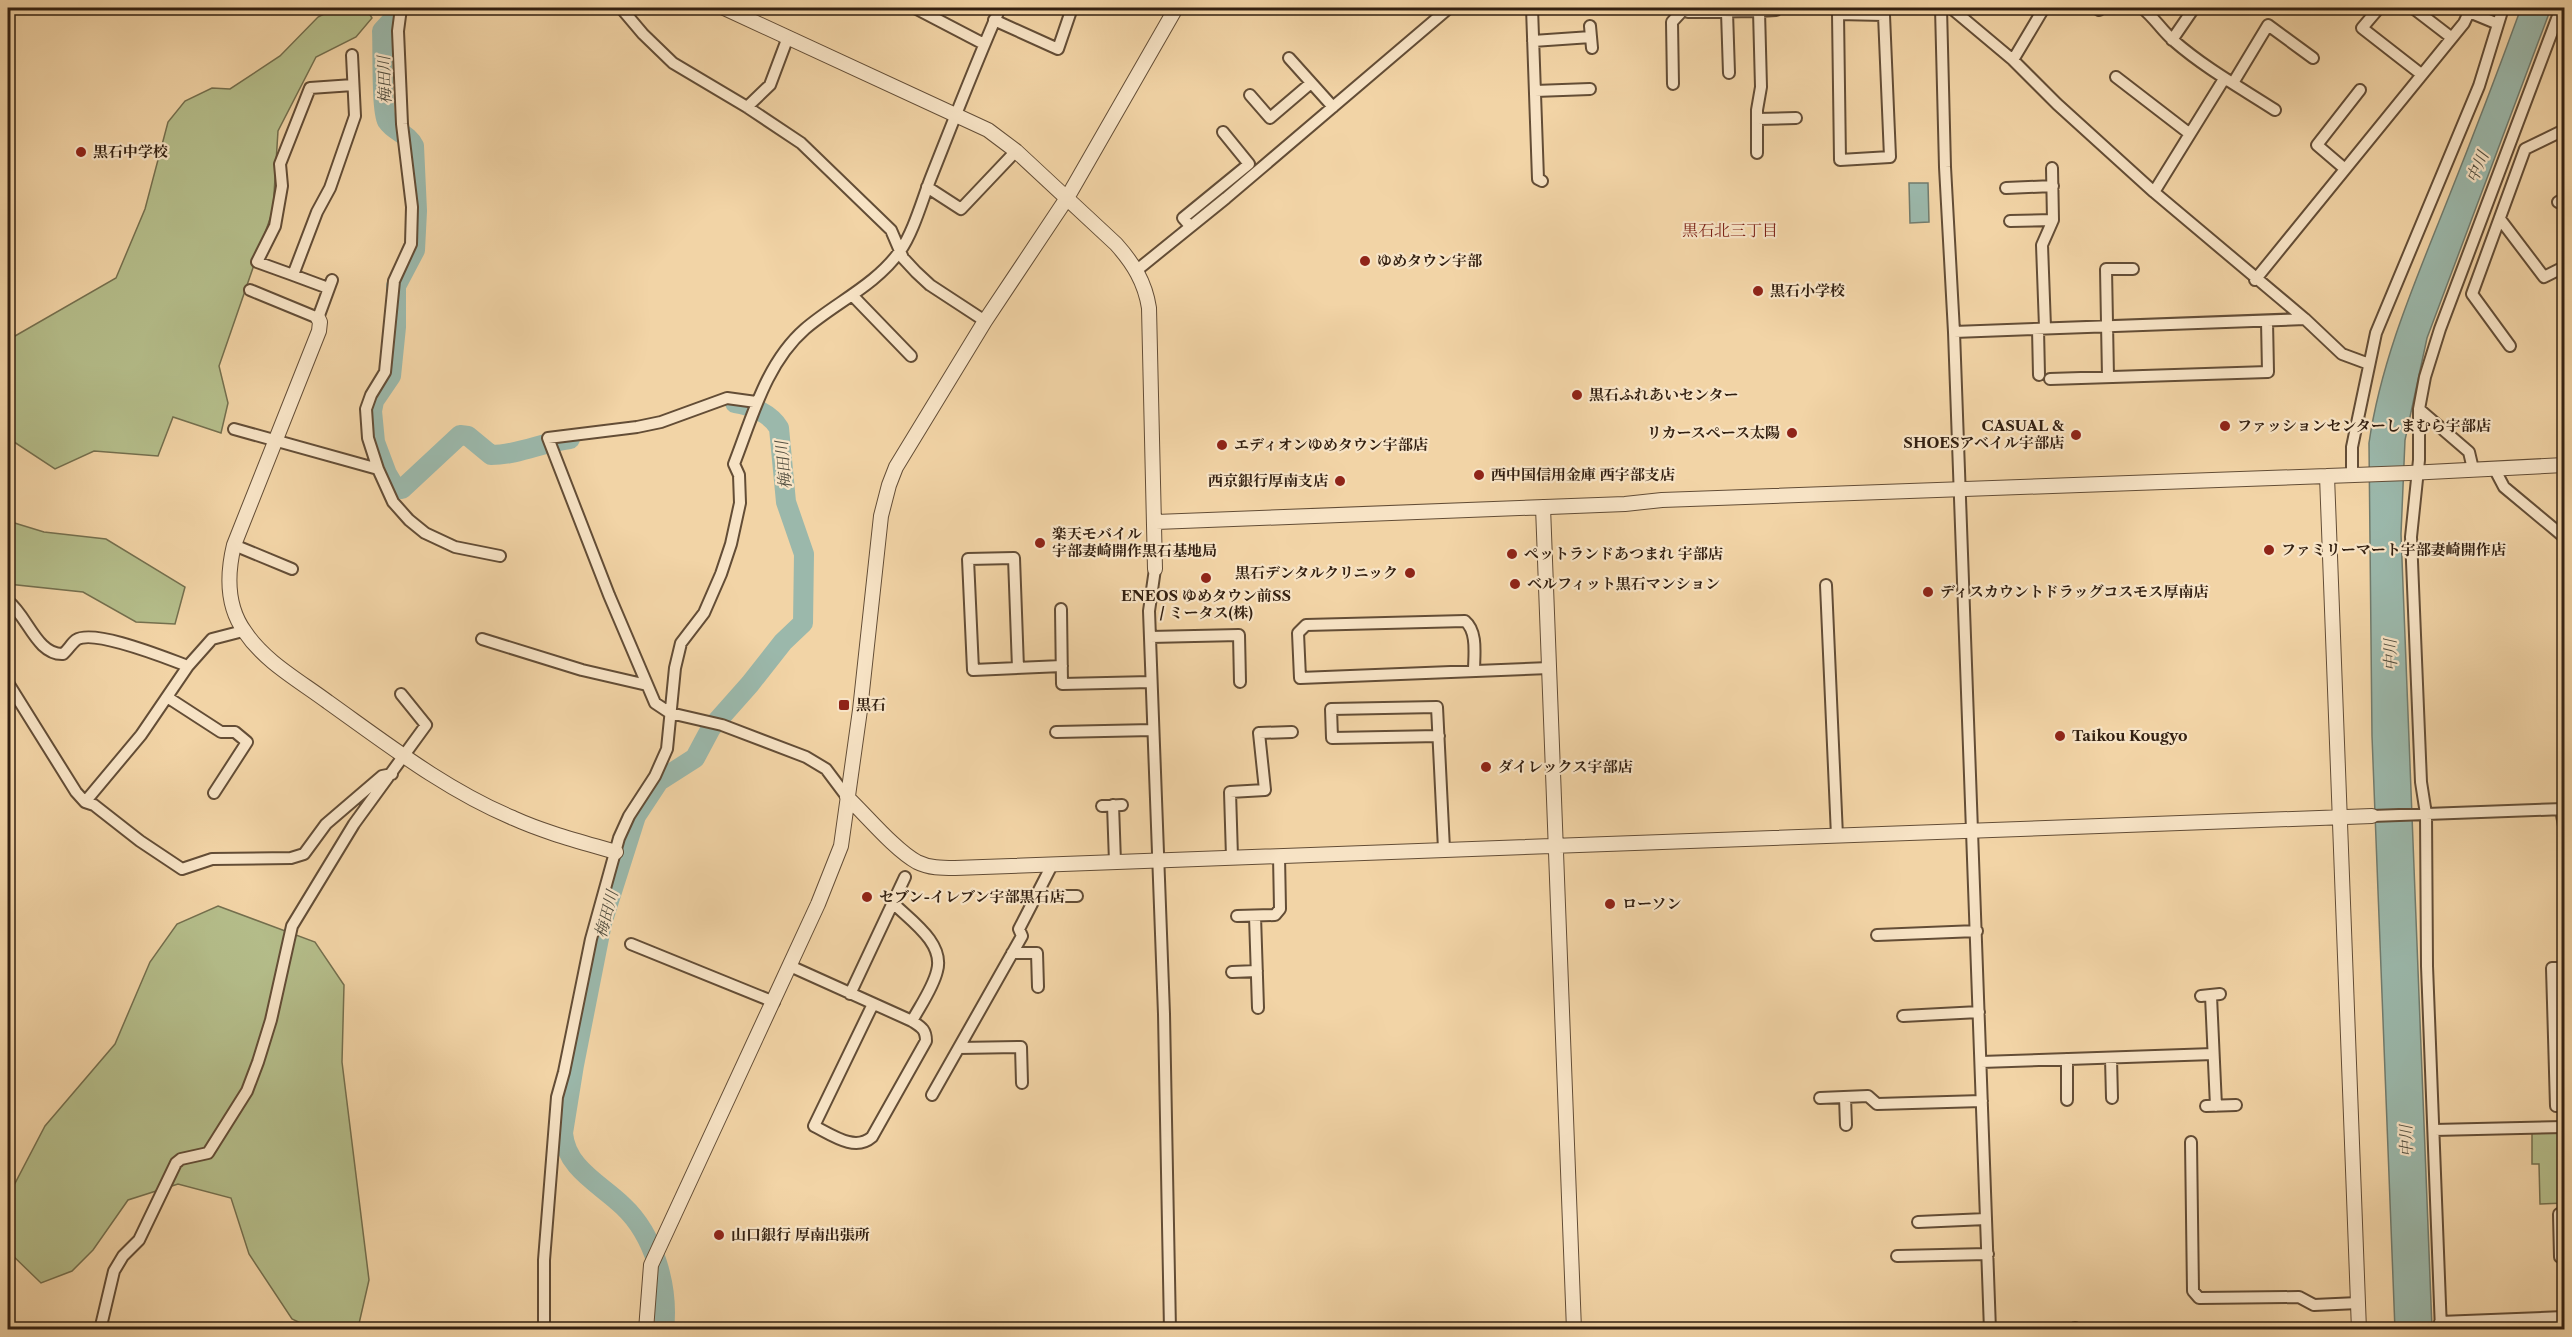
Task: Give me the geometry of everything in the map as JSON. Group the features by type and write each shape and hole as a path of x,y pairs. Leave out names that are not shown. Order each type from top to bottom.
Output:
{"street":[{"path":"401,8 398,31 404,135 412,207 411,244 394,281 385,372 371,394 366,409 368,438 378,469 393,502 409,520 425,533 455,547 500,556"},
{"path":"621,8 643,34 673,63 747,106 801,143 891,230 910,265 930,285 985,321"},
{"path":"724,8 957,113 988,130 1016,151 1116,244 1137,270 1145,290 1149,308 1156,522 1155,569 1149,610 1170,1329"},
{"path":"915,8 984,44"},
{"path":"544,1329 544,1260 557,1097 591,939 620,838 629,816 655,776 668,749 675,668 681,643 704,613 722,574 740,503 739,476 734,464 754,406 793,342 806,328 852,295 901,250 957,113 964,89 1000,8"},
{"path":"994,20 1058,49 1072,8"},
{"path":"646,1329 651,1265 774,1002 841,846 860,710 880,516 896,467 985,321 1067,198 1176,8"},
{"path":"1137,270 1226,198 1449,8"},
{"path":"1532,8 1538,179 1542,181"},
{"path":"1673,84 1672,22 1684,8 1688,12 1776,10"},
{"path":"1941,8 1945,166 1954,332 1990,1329"},
{"path":"1951,8 2013,60 2057,104 2255,280 2305,320 2342,354 2369,364"},
{"path":"2013,60 2044,8"},
{"path":"2142,8 2155,18 2172,40 2229,81 2275,110"},
{"path":"2172,40 2194,8"},
{"path":"2379,8 2362,28 2421,74"},
{"path":"2413,8 2452,38"},
{"path":"2354,475 2352,447 2376,333 2479,86 2503,8"},
{"path":"2562,8 2440,329 2425,377 2419,409 2419,460 2413,473 2412,547 2421,782 2426,814 2427,966 2440,1326 2525,1324 2565,1317"},
{"path":"2255,280 2452,38 2470,10 2498,24"},
{"path":"1757,153 1757,119 1761,87 1760,11"},
{"path":"1838,11 1884,15 1890,158 1840,160 1838,11"},
{"path":"1727,12 1729,73"},
{"path":"2154,192 2190,134 2268,25 2313,58"},
{"path":"747,106 770,85 788,37"},
{"path":"1533,41 1591,37"},
{"path":"293,275 317,212 330,188 355,116 352,55"},
{"path":"1289,58 1333,107"},
{"path":"2115,77 2190,134"},
{"path":"1250,95 1270,118 1311,83"},
{"path":"353,85 310,88 280,164 282,186 280,209 275,226 257,262 293,275 330,284 318,318 319,331 234,545 229,566 229,587 233,608 243,631 270,660 403,755 468,796 513,818 616,852"},
{"path":"1535,91 1590,89"},
{"path":"2345,169 2317,145 2360,90"},
{"path":"1757,119 1796,118"},
{"path":"2510,346 2472,294 2525,149 2565,130"},
{"path":"1190,226 1183,218 1249,164 1223,132"},
{"path":"927,187 961,209 1016,151"},
{"path":"2052,168 2053,220 2042,245 2044,377 2268,372 2267,321"},
{"path":"2006,188 2053,186"},
{"path":"2500,219 2544,277 2565,267"},
{"path":"2010,221 2053,220"},
{"path":"2108,377 2106,269 2133,268"},
{"path":"249,290 318,318"},
{"path":"852,295 911,356"},
{"path":"1954,332 2305,320"},
{"path":"754,406 727,398 661,422 549,442 609,595 655,703 670,713 722,725 806,757 826,769 847,796 904,853 917,862 931,867 2563,809 2565,826"},
{"path":"2419,409 2469,452 2474,469"},
{"path":"234,429 378,469"},
{"path":"1156,522 1300,518 1371,512 1543,507 1960,488 2413,473 2565,465"},
{"path":"2494,468 2504,487 2565,537"},
{"path":"2327,476 2359,1329"},
{"path":"1543,507 1574,1329 1564,1329"},
{"path":"234,545 292,569"},
{"path":"1018,668 1014,558 968,559 973,670 1018,668 1062,666"},
{"path":"1826,585 1837,836"},
{"path":"8,601 18,609 42,646 56,654 63,654 76,640 108,639 188,666"},
{"path":"1061,609 1062,684 1151,682"},
{"path":"1474,671 1474,634 1471,626 1465,621 1306,626 1298,633 1300,678 1549,668"},
{"path":"85,802 141,735 188,666 212,639 243,631"},
{"path":"1150,637 1239,635 1240,682"},
{"path":"482,639 582,670 647,685"},
{"path":"8,683 76,792 85,802 94,805 182,870 212,859 291,858 304,854 326,824 382,776 393,774"},
{"path":"100,1329 114,1271 123,1256 139,1240 177,1163 181,1159 208,1153 247,1091 271,1020 292,926 354,824 393,774 403,755 426,725 401,694"},
{"path":"167,697 221,732 235,732 247,742 214,793"},
{"path":"1439,736 1332,738 1331,709 1437,707 1439,736 1444,849"},
{"path":"1056,732 1153,730"},
{"path":"1232,857 1230,792 1265,790 1259,733 1292,732"},
{"path":"1112,805 1115,861"},
{"path":"1237,916 1275,915 1280,909 1279,856"},
{"path":"932,1095 1022,936 1019,929 1052,864"},
{"path":"850,994 905,877"},
{"path":"1036,896 1077,896"},
{"path":"893,903 924,932 935,946 938,960 938,970 912,1021"},
{"path":"1255,916 1258,1008"},
{"path":"1877,935 1977,931"},
{"path":"631,944 774,1002"},
{"path":"1012,953 1037,953 1038,987"},
{"path":"790,966 912,1021 923,1028 926,1041 872,1137 861,1144 852,1143 814,1126 873,1004"},
{"path":"2556,1106 2552,968 2565,968"},
{"path":"1232,972 1257,971"},
{"path":"2211,996 2213,1054 2211,1106 2236,1105"},
{"path":"1903,1016 1979,1012"},
{"path":"959,1048 1021,1047 1022,1083"},
{"path":"1981,1062 2213,1054"},
{"path":"2111,1058 2112,1098"},
{"path":"2067,1059 2067,1100"},
{"path":"1820,1098 1868,1096 1877,1104 1982,1101"},
{"path":"1845,1097 1846,1125"},
{"path":"2434,1130 2565,1126"},
{"path":"2191,1142 2193,1291 2195,1295 2199,1298 2299,1296 2314,1305 2358,1303"},
{"path":"2559,1214 2560,1257 2565,1257"},
{"path":"1918,1222 1986,1219"},
{"path":"1897,1256 1988,1254"}],"green space":[{"path":"336,8 366,8 372,18 356,37 316,57 278,131 273,210 219,366 228,403 221,433 173,417 158,456 94,451 55,469 8,438 8,340 116,278 145,209 168,122 185,101 212,88 230,89 280,56 318,17"},
{"path":"8,521 44,532 106,539 185,587 175,624 136,622 83,592 8,584"},
{"path":"218,906 315,942 344,985 342,1062 369,1280 358,1328 355,1330 313,1329 292,1319 249,1254 231,1198 178,1184 128,1200 93,1250 72,1271 41,1283 8,1251 11,1191 45,1126 115,1044 150,962 177,924"},
{"path":"8,958 14,991 8,1047"},
{"path":"2564,1129 2564,1203 2540,1204 2539,1164 2532,1164 2532,1130"}],"water":[{"name":"中川","path":"2521,8 2551,8 2427,338 2405,440 2401,534 2432,1329 2395,1330 2372,736 2369,443 2374,412 2400,322"},
{"path":"1909,183 1928,183 1929,222 1910,223"}],"waterway":[{"name":"梅田川","path":"396,8 392,20 382,31 385,115 387,121 414,146 417,211 415,250 396,286 396,327 391,376 374,401 372,411 375,442 387,474 396,489 402,489 460,435 468,436 491,455 511,453 570,439"},
{"name":"梅田川","path":"664,1330 664,1297 651,1247 634,1218 585,1174 570,1156 563,1133 602,923 636,816 659,781 695,758 711,728 783,642 803,623 804,554 786,502 779,428 771,418 760,411 735,403"}],"place":[{"name":"黒石中学校","path":"81,152"},
{"name":"ゆめタウン宇部","path":"1365,261"},
{"name":"黒石小学校","path":"1758,291"},
{"name":"黒石ふれあいセンター","path":"1577,395"},
{"name":"ファッションセンターしまむら宇部店","path":"2225,426"},
{"name":"リカースペース太陽","path":"1792,433"},
{"name":"CASUAL & SHOESアベイル宇部店","path":"2076,435"},
{"name":"エディオンゆめタウン宇部店","path":"1222,445"},
{"name":"西中国信用金庫 西宇部支店","path":"1479,475"},
{"name":"西京銀行厚南支店","path":"1340,481"},
{"name":"楽天モバイル 宇部妻崎開作黒石基地局","path":"1040,543"},
{"name":"ファミリーマート宇部妻崎開作店","path":"2269,550"},
{"name":"ペットランドあつまれ 宇部店","path":"1512,554"},
{"name":"黒石デンタルクリニック","path":"1410,573"},
{"name":"ENEOS ゆめタウン前SS / ミータス(株)","path":"1206,578"},
{"name":"ベルフィット黒石マンション","path":"1515,584"},
{"name":"ディスカウントドラッグコスモス厚南店","path":"1928,592"},
{"name":"黒石","path":"844,705"},
{"name":"Taikou Kougyo","path":"2060,736"},
{"name":"ダイレックス宇部店","path":"1486,767"},
{"name":"セブン-イレブン宇部黒石店","path":"867,897"},
{"name":"ローソン","path":"1610,904"},
{"name":"山口銀行 厚南出張所","path":"719,1235"}],"district":[{"name":"黒石北三丁目","path":"1730,230"}]}
